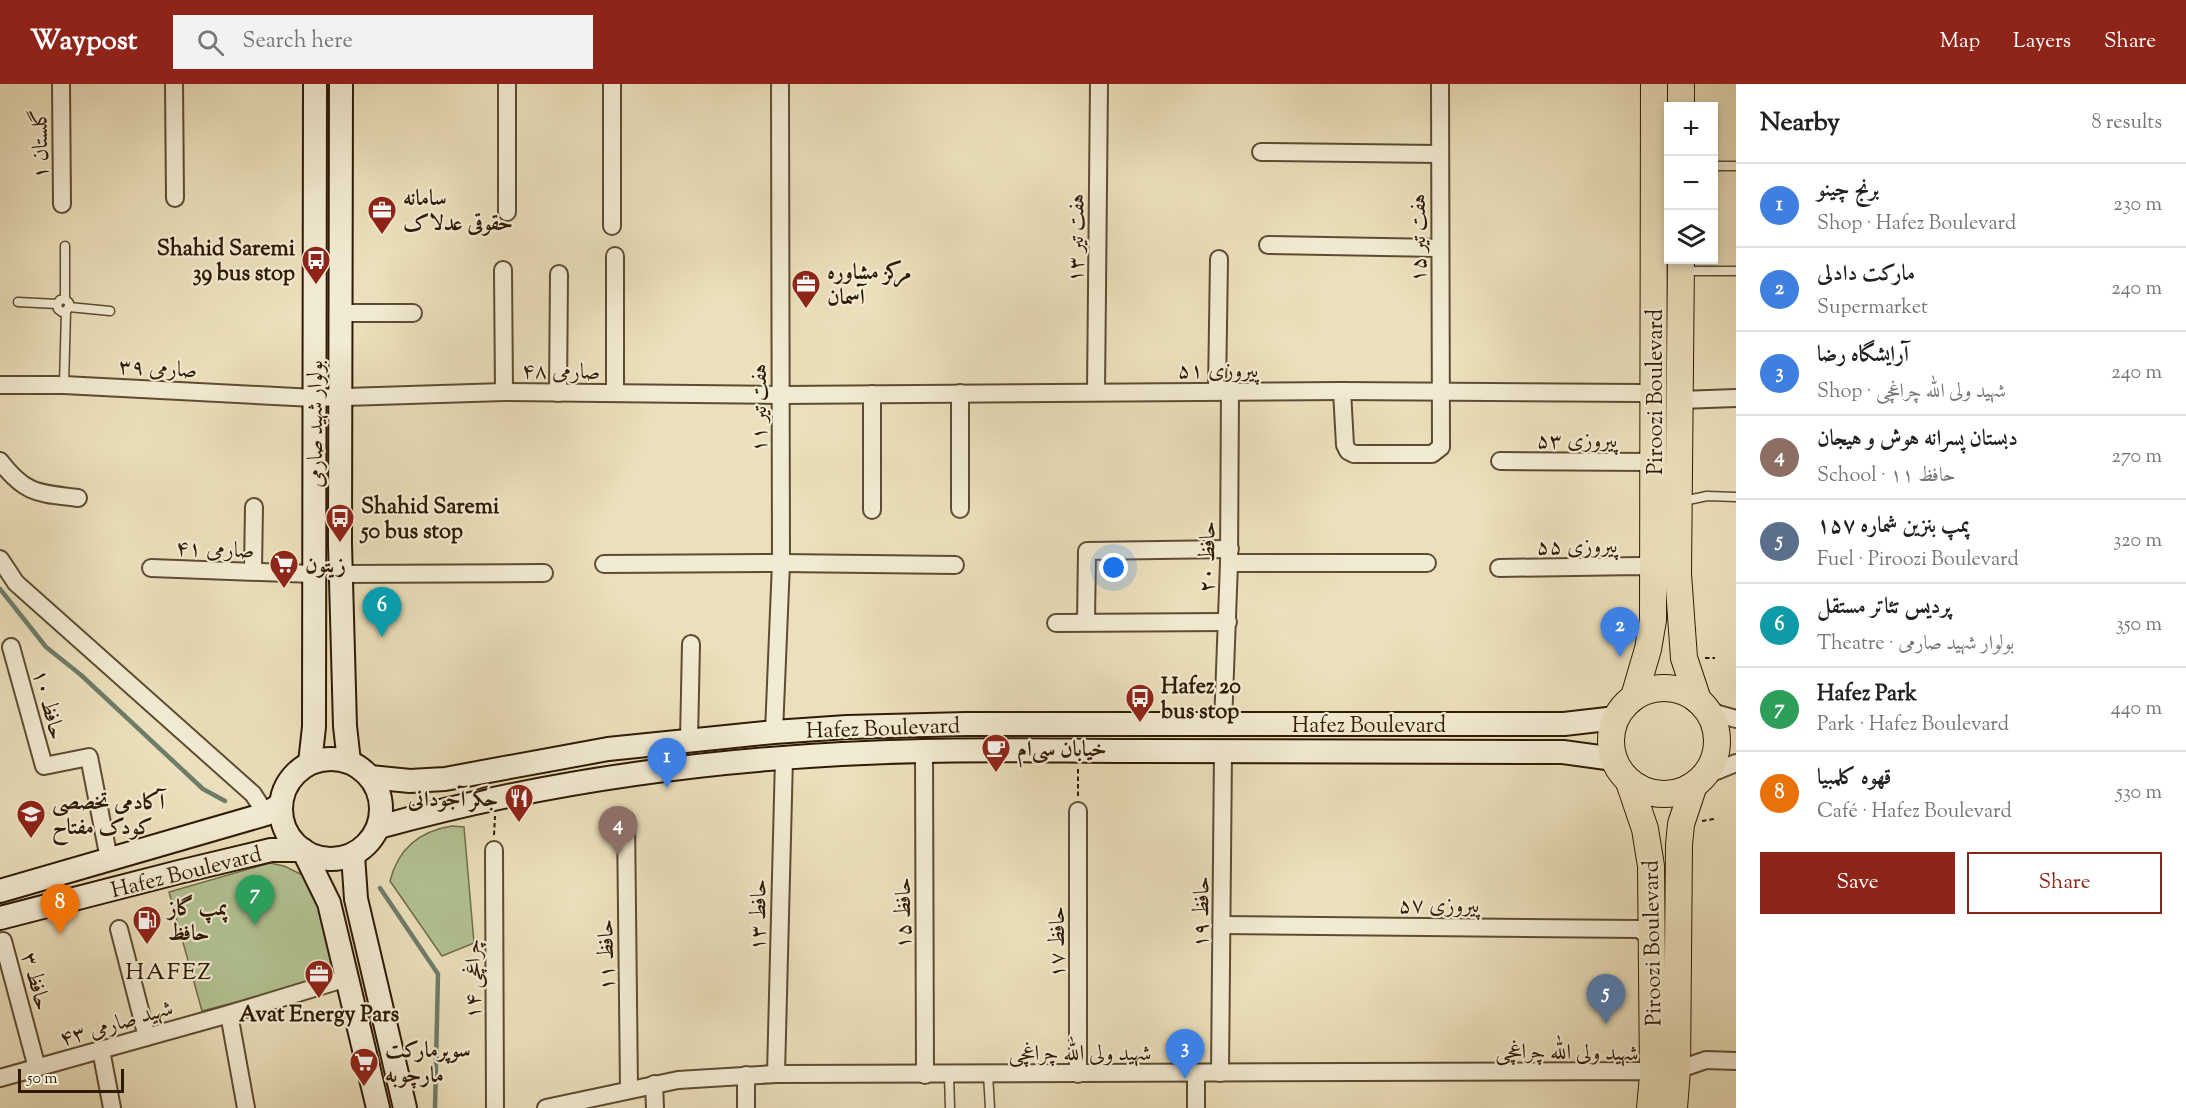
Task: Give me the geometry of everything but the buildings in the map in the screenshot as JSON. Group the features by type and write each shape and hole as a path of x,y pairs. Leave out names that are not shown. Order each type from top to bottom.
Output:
{"main road":[{"name":"Piroozi Boulevard","path":"1634,697 1648,649 1653,620 1654,84"},
{"path":"1681,84 1681,102"},
{"name":"Piroozi Boulevard","path":"1681,265 1678,574 1684,658 1703,706"},
{"path":"1666,688 1687,693 1703,706 1714,723 1717,737 1714,757 1699,780 1682,791 1661,794 1641,789 1629,782 1614,759 1611,731 1616,718 1634,697 1646,691 1666,688"},
{"name":"Piroozi Boulevard","path":"1650,1108 1665,1073 1681,824 1699,780"},
{"name":"Piroozi Boulevard","path":"1629,782 1645,830 1651,866 1652,939 1665,1073 1674,1108"}],"street":[{"name":"گلستان ۱","path":"61,84 62,204"},
{"path":"174,84 175,198"},
{"name":"بولوار شهید صارمی","path":"310,763 314,727 315,84"},
{"name":"بولوار شهید صارمی","path":"341,84 340,574 345,726 349,762"},
{"path":"507,84 507,212"},
{"path":"612,84 612,226"},
{"name":"هفت تیر ۱۱","path":"774,732 781,563 780,84"},
{"name":"هفت تیر ۱۳","path":"1096,392 1099,84"},
{"name":"هفت تیر ۱۵","path":"1342,391 1345,445 1348,451 1354,454 1432,454 1441,447 1440,84"},
{"path":"1261,152 1439,154"},
{"path":"1268,245 1439,249"},
{"path":"615,256 615,393"},
{"name":"حافظ ۲۰","path":"1219,259 1229,556 1223,724"},
{"path":"503,270 504,392"},
{"path":"558,393 559,274"},
{"path":"340,313 413,313"},
{"name":"صارمی ۳۹","path":"0,385 64,385 314,399 340,398"},
{"name":"پیروزی ۵۱","path":"781,395 1441,391 1641,393 1654,399"},
{"name":"صارمی ۴۸","path":"340,398 504,392 781,395"},
{"path":"960,393 960,509"},
{"path":"872,394 872,510"},
{"path":"1680,400 1736,398"},
{"path":"0,461 21,484 36,493 78,498"},
{"name":"پیروزی ۵۳","path":"1500,461 1654,462"},
{"path":"253,571 254,507"},
{"path":"1086,622 1087,551 1427,563"},
{"path":"0,559 16,583 253,794 274,809 282,817 293,841 303,850 327,859 340,859 352,855 368,843 379,827 381,801 370,777 349,762 336,759 310,763 299,770 274,809"},
{"path":"604,564 781,563 955,566"},
{"name":"پیروزی ۵۵","path":"1499,568 1641,566 1654,571"},
{"name":"صارمی ۴۱","path":"151,568 313,574"},
{"path":"340,574 544,573"},
{"path":"1056,623 1228,622"},
{"path":"689,740 691,644"},
{"name":"حافظ ۱۰","path":"11,647 44,766 88,757 109,859"},
{"path":"1703,706 1736,719"},
{"name":"Hafez Boulevard","path":"370,777 410,781 445,779 608,749 774,732 920,724 1563,724 1616,718"},
{"name":"Hafez Boulevard","path":"379,827 450,807 612,777 784,758 924,751 1078,751 1563,752 1614,759"},
{"name":"حافظ ۱۵","path":"924,751 925,1075"},
{"name":"حافظ ۱۹","path":"1220,1073 1223,752"},
{"name":"حافط ۱۳","path":"776,1074 784,758"},
{"path":"1699,780 1736,763"},
{"name":"Hafez Boulevard","path":"0,891 274,809"},
{"name":"حافظ ۱۷","path":"1078,811 1078,1074"},
{"name":"حافظ ۱۱","path":"621,1096 626,820"},
{"name":"Hafez Boulevard","path":"0,918 271,850 303,850"},
{"path":"303,850 329,903 378,1108"},
{"name":"چراغچی ۱۴","path":"494,850 495,1108"},
{"path":"352,855 356,899 405,1108"},
{"name":"پیروزی ۵۷","path":"1222,925 1639,928 1652,939"},
{"path":"119,929 147,1037"},
{"name":"حافظ ۳","path":"3,941 37,1068"},
{"name":"شهید صارمی ۴۳","path":"0,1078 229,1014 347,978"},
{"path":"229,1014 246,1108"},
{"path":"101,1050 112,1108"},
{"path":"1665,1073 1706,1060 1736,1061"},
{"name":"شهید ولی الله چراغچی","path":"546,1108 621,1096 654,1084 678,1080 776,1074 1640,1071 1665,1073"},
{"path":"1196,1074 1196,1108"},
{"path":"746,1075 746,1108"},
{"path":"654,1084 655,1108"}],"lane":[{"path":"1718,166 1736,166"},
{"path":"64,385 65,246"},
{"path":"1681,265 1736,271"},
{"path":"18,302 110,311"},
{"path":"1679,501 1707,496 1736,497"},
{"path":"949,1074 950,1108"},
{"path":"988,1074 990,1108"}],"path":[{"path":"1078,751 1078,811"},
{"path":"494,850 495,816"}],"green space":[{"path":"452,826 464,827 474,943 442,956 390,881 399,860 412,843 430,832"},
{"path":"270,863 284,866 313,880 337,973 324,979 202,1011 169,892"}],"waterway":[{"path":"0,589 46,647 81,675 203,789 225,801"},
{"path":"380,888 438,974 435,1108"}],"place":[{"name":"سامانه حقوقی عدلاک","path":"382,236"},
{"name":"Shahid Saremi 39 bus stop","path":"316,286"},
{"name":"مرکز مشاوره آسمان","path":"806,310"},
{"name":"Shahid Saremi 50 bus stop","path":"340,544"},
{"name":"زیتون","path":"284,590"},
{"name":"پردیس تئاتر مستقل","path":"382,637"},
{"name":"مارکت دادلی","path":"1620,657"},
{"name":"Hafez 20 bus stop","path":"1140,724"},
{"name":"خیابان سی‌ام","path":"996,774"},
{"name":"برنج چینو","path":"667,788"},
{"name":"جگر آجودانی","path":"519,824"},
{"name":"آکادمی تخصصی کودک مفتاح","path":"31,840"},
{"name":"دبستان پسرانه هوش و هیجان","path":"618,856"},
{"name":"Hafez Park","path":"255,925"},
{"name":"قهوه کلمبیا","path":"60,934"},
{"name":"پمپ گاز حافظ","path":"147,946"},
{"name":"Avat Energy Pars","path":"319,1000"},
{"name":"پمپ بنزین شماره ۱۵۷","path":"1606,1024"},
{"name":"آرایشگاه رضا","path":"1185,1079"},
{"name":"سوپرمارکت مارچوبه","path":"364,1088"}],"district":[{"name":"HAFEZ","path":"169,971"}]}
